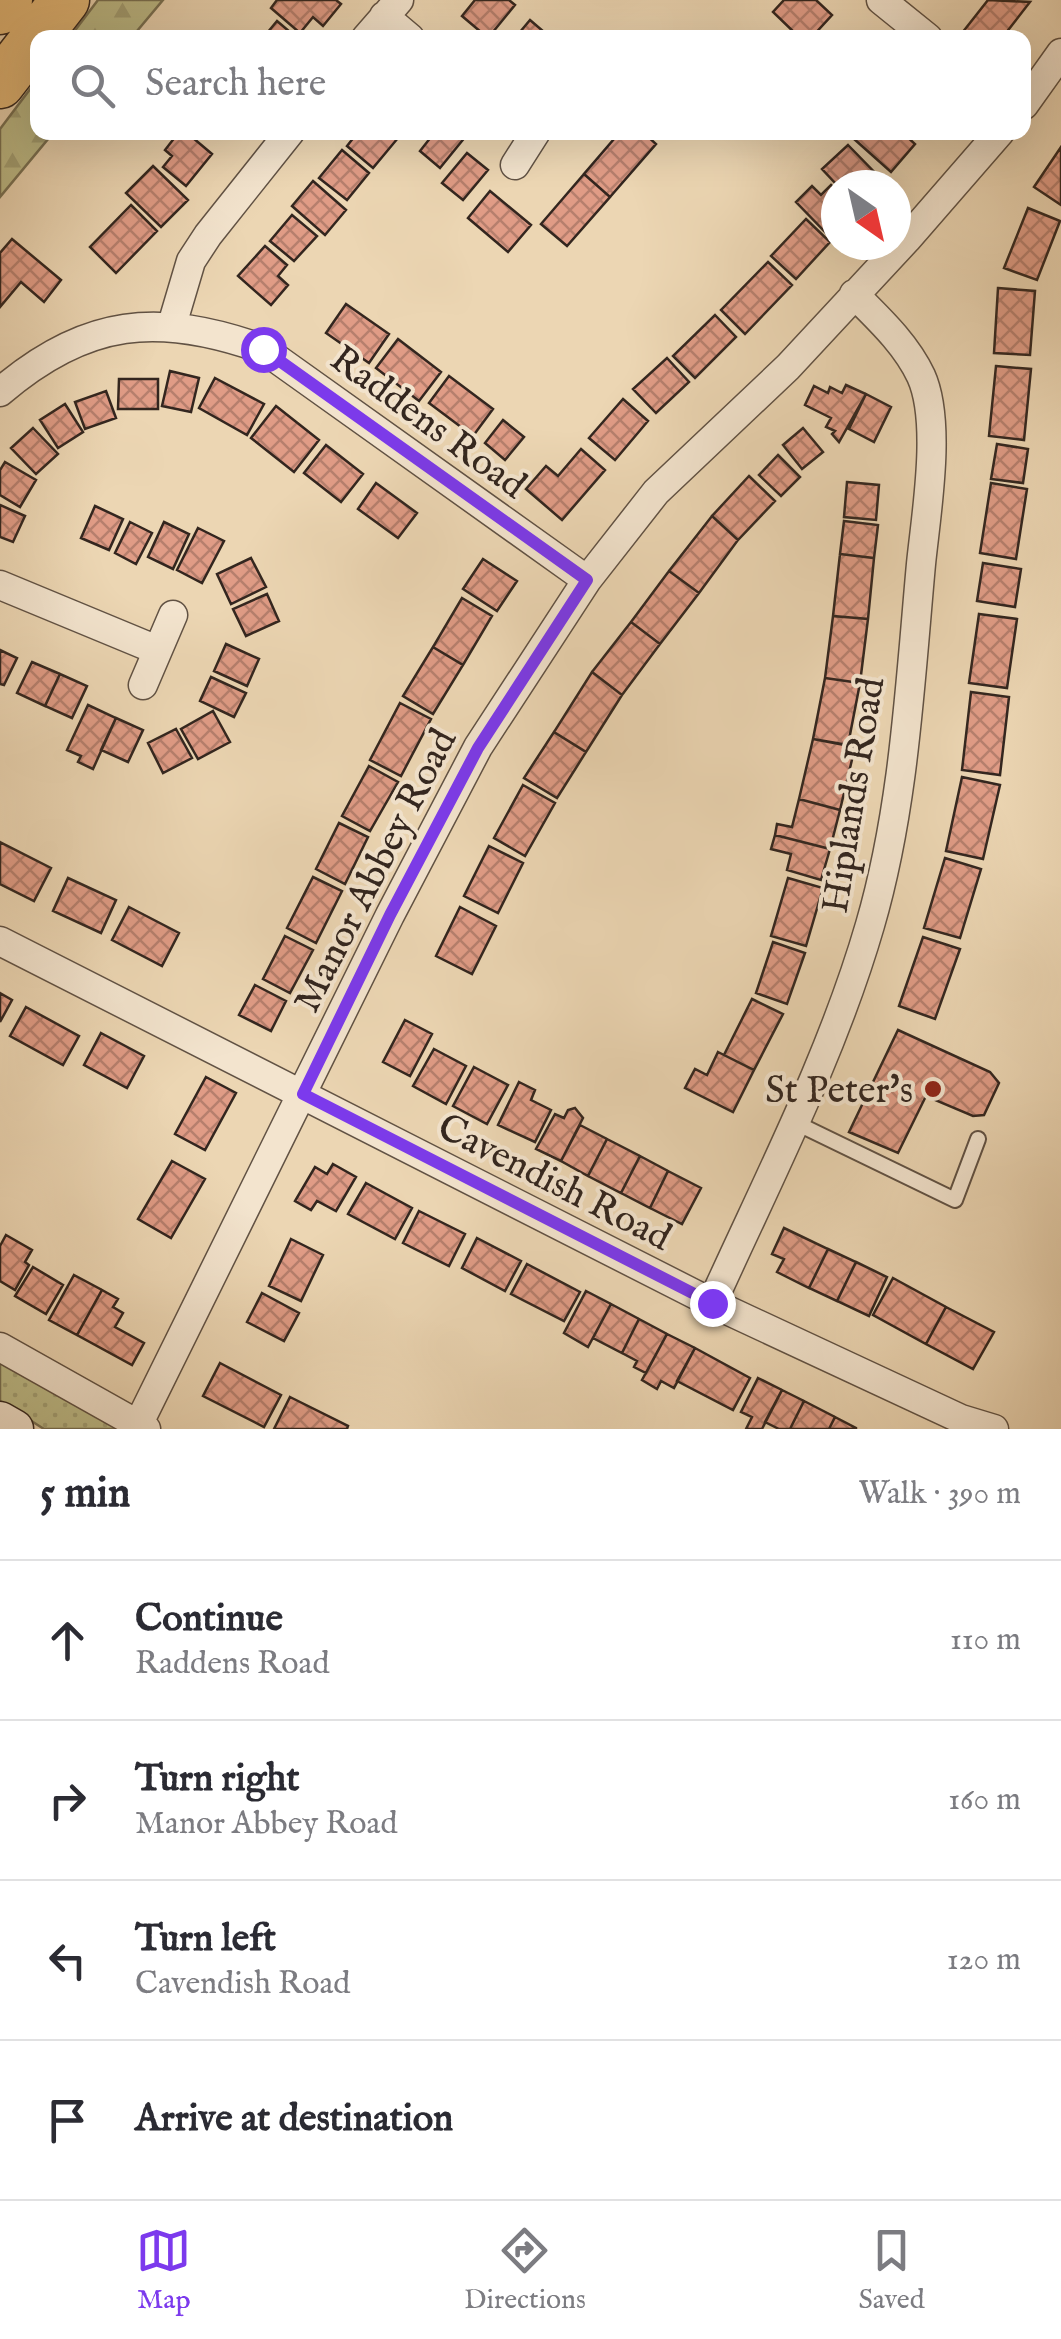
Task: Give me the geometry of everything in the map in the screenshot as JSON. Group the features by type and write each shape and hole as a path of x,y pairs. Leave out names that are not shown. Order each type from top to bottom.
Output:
{"highway":[{"path":"0,10 8,0"},
{"path":"42,30 65,0"},
{"path":"0,84 30,45"}],"street":[{"path":"881,0 918,30"},
{"path":"1031,95 1061,54"},
{"path":"172,325 191,262 284,140"},
{"path":"515,165 529,140"},
{"name":"Manor Abbey Road","path":"140,1428 390,915 478,748 587,580 656,492 788,367 993,140"},
{"name":"Hiplands Road","path":"712,1303 837,1025 871,922 903,752 931,458 928,402 922,377 895,335 854,294"},
{"name":"Raddens Road","path":"0,392 24,372 75,344 124,326 172,325 230,338 263,349 587,580"},
{"path":"0,584 157,650"},
{"path":"143,685 172,614"},
{"path":"0,941 303,1094"},
{"name":"Cavendish Road","path":"303,1094 712,1303 962,1419 994,1429"},
{"path":"0,1347 140,1428"},
{"path":"0,1421 14,1429"}],"lane":[{"path":"793,1122 955,1200 978,1139"}],"green space":[{"path":"98,0 163,0 138,30 75,30"},
{"path":"30,89 30,140 47,140 0,197 0,129"},
{"path":"0,1361 112,1423 116,1429 44,1429 0,1401"}],"building":[{"path":"277,0 336,0 341,4 323,26 313,17 302,30 297,30 271,8"},
{"path":"475,0 509,0 515,5 495,30 479,30 462,16"},
{"path":"784,0 816,0 832,15 818,30 792,30 773,12"},
{"path":"988,0 1030,2 1008,30 964,30"},
{"path":"530,20 542,30 522,30"},
{"path":"277,21 288,30 270,30"},
{"path":"173,140 195,140 212,154 186,186 163,167 172,156 165,150"},
{"path":"352,140 396,140 373,168 347,146"},
{"path":"429,140 463,140 440,168 420,151"},
{"path":"613,140 652,140 656,144 610,197 584,174"},
{"path":"855,140 911,140 915,144 889,170"},
{"path":"848,145 872,170 823,170"},
{"path":"1061,147 1061,205 1034,187"},
{"path":"342,150 369,173 347,200 319,178"},
{"path":"467,153 488,170 463,200 442,183"},
{"path":"153,166 188,200 161,227 126,193"},
{"path":"584,174 610,197 567,246 541,224"},
{"path":"313,181 346,210 325,235 292,206"},
{"path":"812,186 821,195 821,228 796,202"},
{"path":"490,191 531,225 508,252 468,218"},
{"path":"131,205 157,231 116,273 90,247"},
{"path":"1028,208 1060,221 1037,280 1004,268"},
{"path":"292,215 317,236 294,261 270,241"},
{"path":"806,219 821,233 821,252 796,279 771,256"},
{"path":"12,239 61,280 44,302 21,282 0,307 0,253"},
{"path":"265,246 287,265 278,276 288,285 271,305 238,276"},
{"path":"768,262 792,285 745,334 721,310"},
{"path":"998,288 1035,291 1030,355 994,353"},
{"path":"346,304 389,334 369,363 326,333"},
{"path":"715,315 736,337 695,378 673,356"},
{"path":"398,339 441,372 419,401 376,368"},
{"path":"667,358 689,382 656,413 633,389"},
{"path":"996,366 1031,369 1024,440 989,436"},
{"path":"170,371 199,378 191,412 162,406"},
{"path":"449,376 493,409 473,436 429,403"},
{"path":"215,378 264,404 247,435 199,408"},
{"path":"119,379 158,379 158,409 118,409"},
{"path":"846,385 866,394 839,442 832,434 835,431 826,427 831,418 805,405 814,386 828,393 830,387 842,393"},
{"path":"106,391 116,418 85,429 75,402"},
{"path":"866,394 891,407 874,442 849,429"},
{"path":"623,399 648,421 615,460 589,438"},
{"path":"65,404 83,432 58,448 40,420"},
{"path":"276,406 319,440 294,472 251,438"},
{"path":"503,420 524,437 505,460 485,443"},
{"path":"33,428 58,454 36,474 11,448"},
{"path":"803,428 823,452 802,469 783,445"},
{"path":"997,444 1028,449 1023,483 991,479"},
{"path":"326,445 363,474 341,502 304,473"},
{"path":"581,449 605,470 562,520 526,489 546,466 558,476"},
{"path":"778,455 800,477 781,496 759,475"},
{"path":"5,462 36,480 20,507 0,495 0,470"},
{"path":"749,476 775,501 738,540 712,516"},
{"path":"847,482 879,485 876,520 844,517"},
{"path":"376,483 417,513 398,538 358,509"},
{"path":"991,483 1027,489 1016,559 980,553"},
{"path":"0,505 25,516 13,542 0,537"},
{"path":"95,506 123,519 109,550 81,538"},
{"path":"712,516 738,540 699,593 669,571"},
{"path":"844,521 878,525 874,558 840,554"},
{"path":"130,522 152,533 136,564 115,553"},
{"path":"164,522 189,534 173,569 148,557"},
{"path":"198,528 224,541 202,583 177,570"},
{"path":"840,554 874,558 868,619 833,616"},
{"path":"251,558 266,587 231,604 217,574"},
{"path":"483,559 517,581 497,611 463,589"},
{"path":"983,563 1021,569 1015,607 977,601"},
{"path":"669,571 699,593 660,644 631,622"},
{"path":"267,594 279,621 246,636 233,609"},
{"path":"462,598 492,616 463,665 433,647"},
{"path":"979,614 1017,619 1007,688 969,683"},
{"path":"833,616 868,619 860,683 825,678"},
{"path":"631,622 660,644 622,695 592,672"},
{"path":"226,644 259,659 247,686 214,671"},
{"path":"433,647 463,665 433,714 403,696"},
{"path":"0,650 17,658 4,685 0,684"},
{"path":"32,662 60,674 45,706 17,693"},
{"path":"592,672 622,695 586,752 554,732"},
{"path":"60,674 87,686 72,718 45,706"},
{"path":"211,677 246,693 234,717 200,701"},
{"path":"825,678 860,683 848,745 813,739"},
{"path":"971,692 1009,697 1000,775 962,770"},
{"path":"400,703 431,719 401,776 370,760"},
{"path":"88,705 116,718 93,769 78,762 81,756 67,750"},
{"path":"213,711 230,742 198,759 181,729"},
{"path":"116,718 143,730 128,762 101,750"},
{"path":"176,729 192,758 163,773 148,743"},
{"path":"554,732 586,752 557,798 524,778"},
{"path":"813,739 855,747 840,810 799,799"},
{"path":"369,766 398,782 370,831 342,816"},
{"path":"962,777 1000,785 983,859 946,851"},
{"path":"523,785 555,803 525,856 494,838"},
{"path":"799,799 840,810 830,849 775,835 777,824 792,827"},
{"path":"339,823 368,837 345,884 316,869"},
{"path":"775,835 830,849 821,880 787,870 791,854 771,849"},
{"path":"0,842 51,868 34,901 0,884"},
{"path":"489,846 523,863 498,913 464,896"},
{"path":"945,858 981,869 960,938 924,928"},
{"path":"313,877 342,891 316,943 287,928"},
{"path":"68,878 116,900 101,933 53,911"},
{"path":"788,878 823,888 806,946 771,936"},
{"path":"129,907 179,933 162,966 112,940"},
{"path":"460,907 496,926 472,974 436,956"},
{"path":"285,936 313,950 290,993 263,979"},
{"path":"923,937 960,949 935,1019 899,1006"},
{"path":"773,942 805,953 787,1004 756,993"},
{"path":"255,985 286,1001 271,1031 239,1015"},
{"path":"0,993 12,1000 0,1022"},
{"path":"752,999 783,1014 754,1070 724,1055"},
{"path":"26,1007 79,1036 63,1065 10,1036"},
{"path":"405,1020 432,1034 410,1076 383,1062"},
{"name":"St Peter's","path":"898,1030 990,1072 999,1083 984,1115 973,1116 926,1096 898,1153 849,1132"},
{"path":"101,1033 144,1056 127,1088 84,1065"},
{"path":"434,1049 466,1066 446,1104 413,1086"},
{"path":"718,1052 754,1070 733,1112 685,1088 695,1069 707,1075"},
{"path":"474,1067 508,1085 487,1124 453,1106"},
{"path":"206,1077 236,1093 205,1150 175,1134"},
{"path":"519,1082 535,1090 531,1100 551,1110 535,1142 498,1125"},
{"path":"575,1108 583,1118 561,1161 536,1149 555,1114 564,1118 568,1110"},
{"path":"580,1125 607,1139 588,1176 561,1161"},
{"path":"607,1139 640,1156 621,1193 588,1176"},
{"path":"640,1156 668,1171 650,1208 621,1193"},
{"path":"172,1161 205,1179 171,1238 138,1219"},
{"path":"333,1164 356,1177 336,1211 317,1201 311,1210 295,1201 315,1167 327,1174"},
{"path":"668,1171 701,1188 682,1224 650,1208"},
{"path":"366,1183 412,1208 395,1239 348,1214"},
{"path":"419,1211 465,1234 449,1266 403,1243"},
{"path":"784,1228 828,1249 809,1288 777,1272 784,1259 772,1254"},
{"path":"6,1235 32,1250 25,1262 29,1265 15,1290 0,1281 0,1246"},
{"path":"477,1238 521,1261 505,1291 462,1268"},
{"path":"291,1239 323,1255 301,1301 269,1286"},
{"path":"828,1249 856,1262 837,1301 809,1288"},
{"path":"856,1262 887,1277 869,1316 837,1301"},
{"path":"527,1264 580,1292 564,1321 511,1294"},
{"path":"33,1267 63,1285 46,1314 15,1296"},
{"path":"74,1275 102,1290 77,1335 49,1320"},
{"path":"893,1278 946,1307 926,1344 873,1315"},
{"path":"102,1290 118,1299 113,1307 123,1313 115,1327 144,1343 132,1365 77,1335"},
{"path":"586,1291 611,1304 588,1347 564,1333"},
{"path":"262,1293 299,1313 284,1341 247,1322"},
{"path":"611,1304 639,1319 622,1353 593,1338"},
{"path":"946,1307 994,1332 973,1369 926,1344"},
{"path":"639,1319 667,1334 646,1373 634,1367 637,1361 622,1353"},
{"path":"667,1334 695,1348 674,1388 661,1381 657,1389 642,1380"},
{"path":"695,1348 750,1378 733,1410 677,1381"},
{"path":"220,1363 281,1395 264,1427 203,1396"},
{"path":"758,1378 782,1390 762,1429 746,1429 752,1417 741,1412"},
{"path":"782,1390 804,1401 790,1429 765,1422"},
{"path":"290,1397 348,1426 347,1429 274,1429"},
{"path":"804,1401 835,1417 829,1429 790,1429"},
{"path":"835,1417 856,1428 856,1429 829,1429"}],"place":[{"name":"St Peter's","path":"933,1089"}],"route":[{"path":"263,349 587,580 478,748 390,915 303,1094 712,1303"}]}
